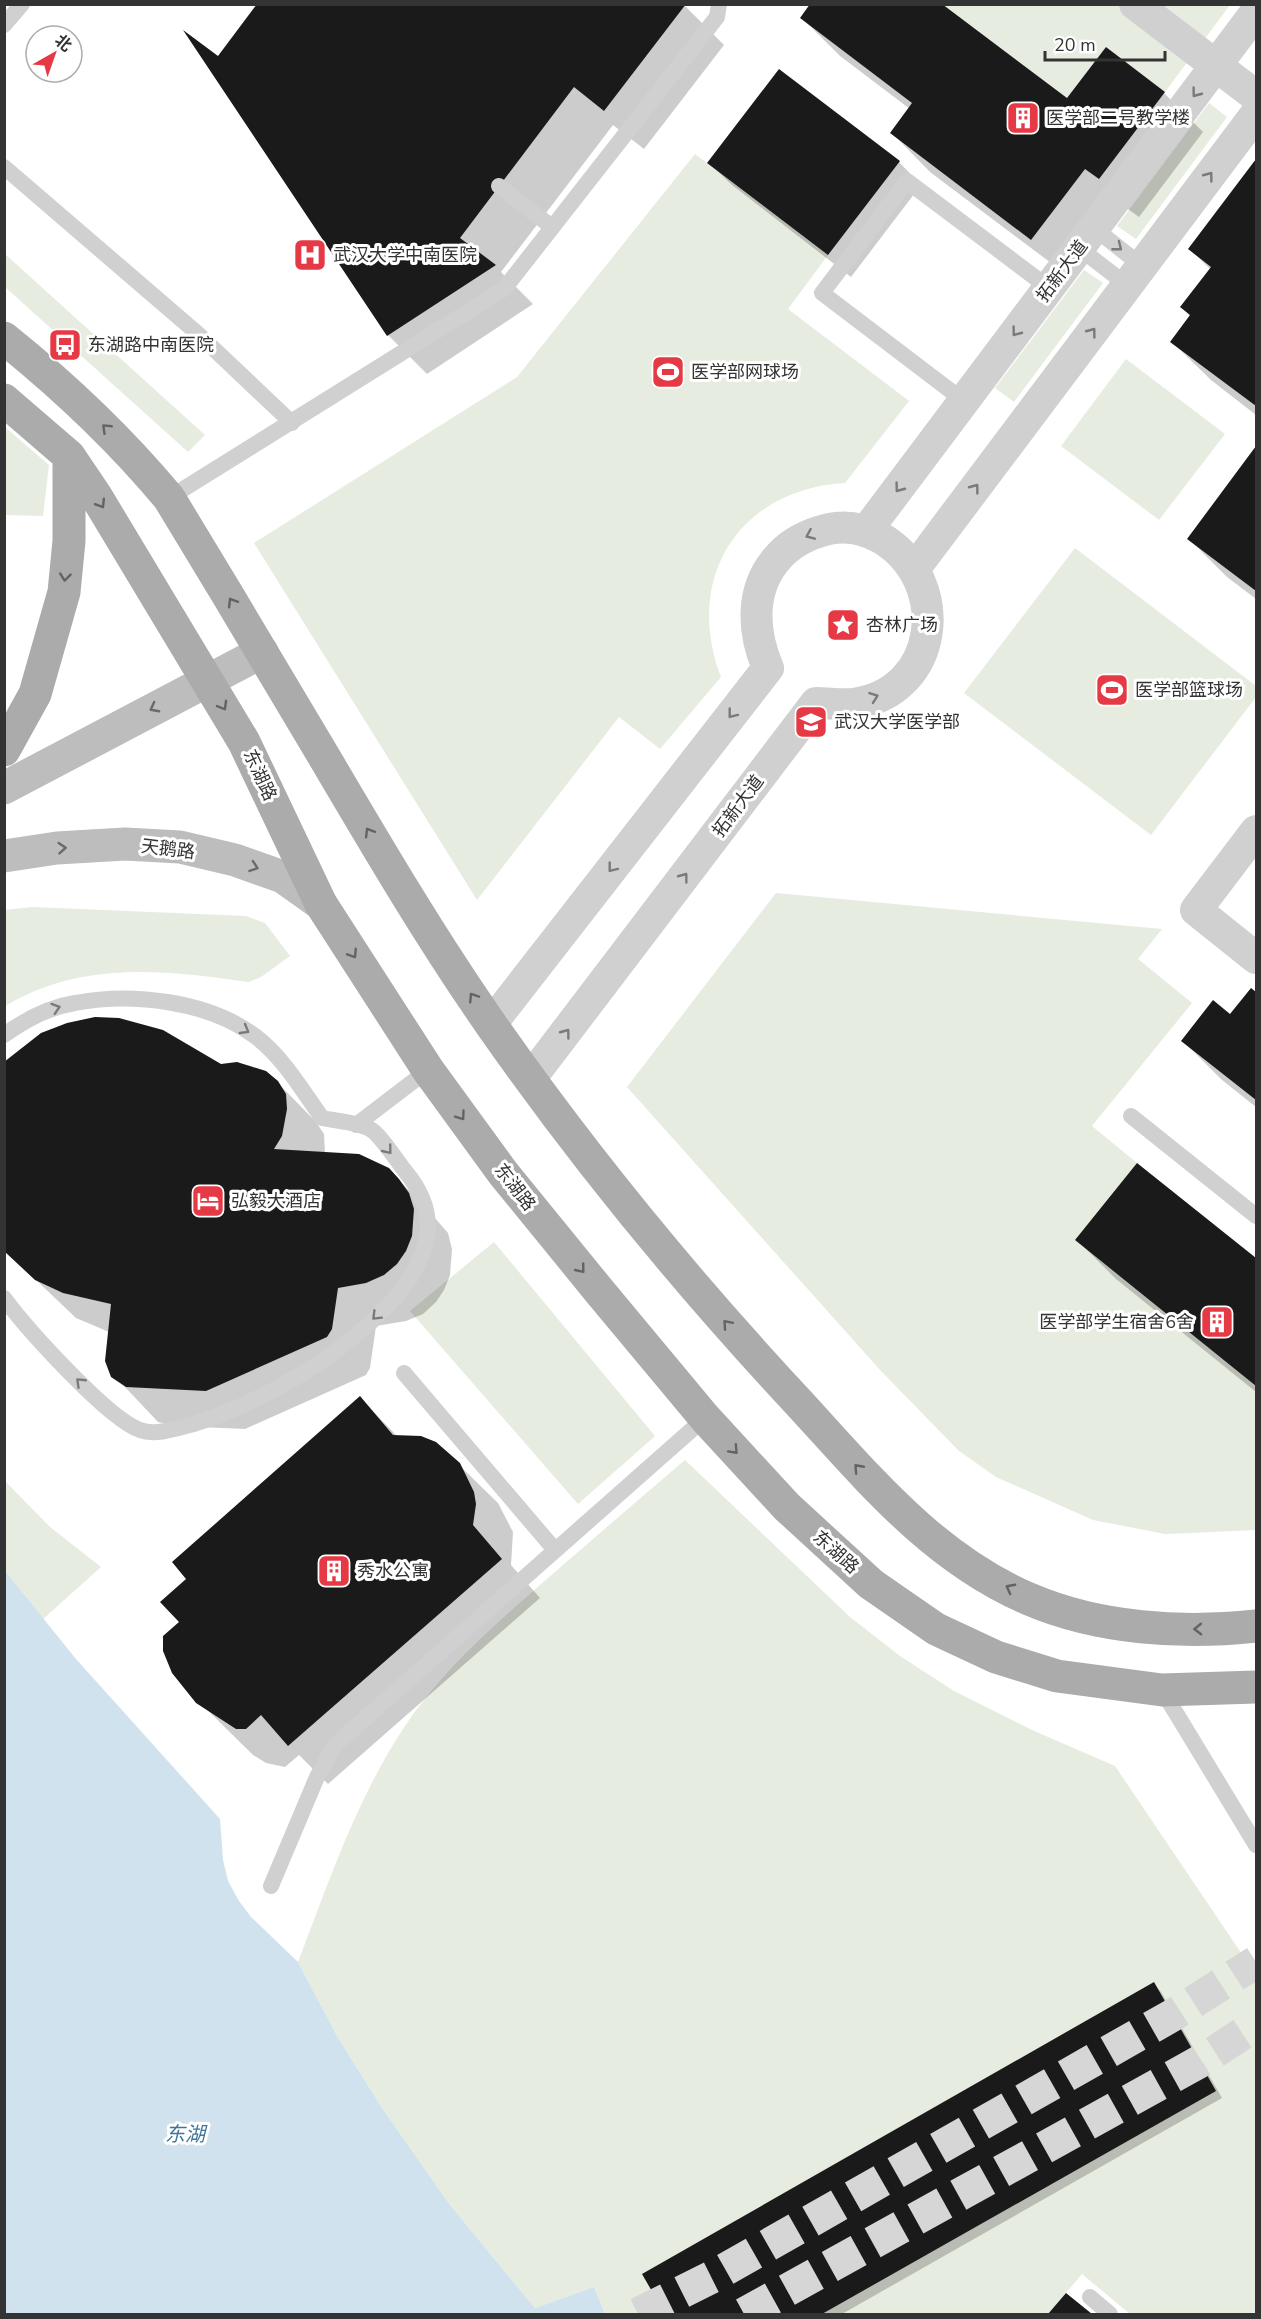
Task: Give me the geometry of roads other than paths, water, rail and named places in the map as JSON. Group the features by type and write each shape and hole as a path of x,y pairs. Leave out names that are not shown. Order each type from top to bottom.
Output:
{"main road":[{"path":"4,338 90,411 130,451 169,498 414,908 530,1079 587,1157 662,1250 755,1356 889,1502 930,1539 973,1569 1027,1598 1073,1615 1122,1624 1179,1629 1257,1626"},
{"name":"东湖路","path":"4,400 69,456 244,742 321,904 428,1070 502,1173 705,1418 787,1508 871,1584 936,1629 996,1657 1057,1676 1162,1690 1257,1687"},
{"path":"4,750 35,694 64,592 69,541 69,456"},
{"path":"4,788 262,652"},
{"name":"天鹅路","path":"4,856 47,849 125,844 180,847 235,860 283,877 321,904"}],"street":[{"path":"1136,4 1257,96"},
{"name":"拓新大道","path":"530,1079 816,703 852,704 883,694 895,686 916,664 923,650 929,620 924,587 915,568 903,554 867,530 1257,12"},
{"path":"915,568 1257,114"},
{"path":"491,1024 768,668 761,652 756,610 768,570 786,549 807,535 833,528 867,530"},
{"path":"1257,831 1196,910 1257,958"}],"lane":[{"path":"4,25 22,4"},
{"path":"169,498 504,289 717,17 719,4"},
{"path":"4,167 197,333 292,423"},
{"path":"964,401 822,293 843,265 907,180 1049,288"},
{"path":"499,186 552,227"},
{"path":"1087,238 1135,275"},
{"path":"1087,238 1135,275"},
{"path":"4,1035 41,1013 73,1003 106,999 174,1005 210,1014 255,1036 277,1056 321,1118 371,1129 419,1188 428,1214 426,1238 419,1260 408,1281 365,1326 312,1366 261,1394 215,1417 162,1432 141,1431 99,1400 66,1368 4,1298"},
{"path":"356,1125 428,1070"},
{"path":"1131,1116 1257,1216"},
{"path":"404,1373 555,1550"},
{"path":"271,1886 317,1777 335,1745 705,1418"},
{"path":"1162,1690 1257,1845"},
{"path":"1090,2297 1110,2314"}],"water":[{"name":"东湖","path":"5,1571 76,1659 220,1819 223,1860 228,1881 239,1901 251,1917 298,1962 337,2036 382,2108 450,2205 535,2308 594,2287 605,2314 5,2314"}],"tunnel":[{"path":"638,2314 712,2277 1173,2015 1256,1962"},
{"path":"744,2314 1199,2062 1256,2025"}],"place":[{"name":"医学部二号教学楼","path":"1023,118"},
{"name":"武汉大学中南医院","path":"310,255"},
{"name":"东湖路中南医院","path":"65,345"},
{"name":"医学部网球场","path":"668,372"},
{"name":"杏林广场","path":"843,625"},
{"name":"医学部篮球场","path":"1112,690"},
{"name":"武汉大学医学部","path":"811,722"},
{"name":"弘毅大酒店","path":"208,1201"},
{"name":"医学部学生宿舍6舍","path":"1217,1322"},
{"name":"秀水公寓","path":"334,1571"}]}
